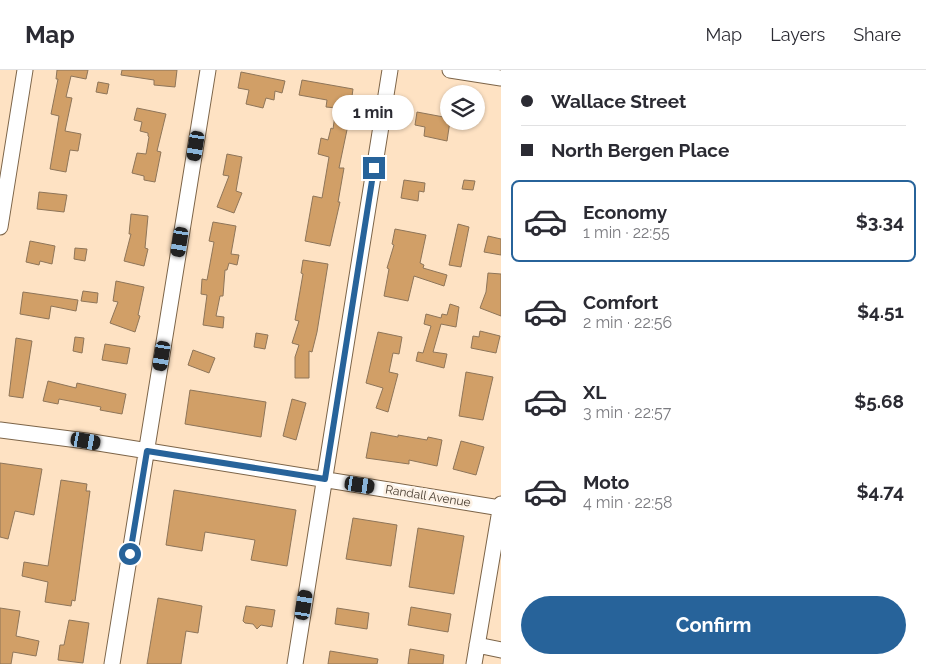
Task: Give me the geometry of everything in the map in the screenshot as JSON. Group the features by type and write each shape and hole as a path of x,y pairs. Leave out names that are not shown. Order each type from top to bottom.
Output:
{"street":[{"path":"0,227 25,70"},
{"path":"112,664 208,70"},
{"path":"295,664 390,70"},
{"path":"450,70 501,78"},
{"name":"Randall Avenue","path":"0,430 86,441 501,506"},
{"path":"474,664 501,506"},
{"path":"477,645 501,650"}],"building":[{"path":"57,70 88,70 86,79 71,76 66,97 72,98 65,131 81,134 78,151 70,150 66,172 50,169 59,116 51,114 58,79 56,79"},
{"path":"122,70 177,70 175,87 154,85 154,80 121,75"},
{"path":"241,72 285,81 282,93 275,91 274,100 266,98 263,108 246,104 249,90 238,88"},
{"path":"302,80 353,89 339,168 344,168 338,202 340,202 330,246 305,241 313,196 322,198 329,157 318,154 321,138 328,140 331,128 333,129 336,108 326,107 327,100 299,95"},
{"path":"98,82 109,84 107,94 96,92"},
{"path":"137,108 166,114 157,151 161,152 155,182 144,180 144,176 132,173 137,153 146,154 149,137 148,133 140,131 142,122 134,120"},
{"path":"417,112 440,116 440,130 449,130 447,141 424,136 425,127 415,125"},
{"path":"227,154 242,157 236,191 242,193 234,213 217,207 229,176 223,175"},
{"path":"404,180 425,183 424,192 419,191 418,201 401,198"},
{"path":"464,180 475,181 473,190 462,189"},
{"path":"39,192 67,195 64,212 37,209"},
{"path":"131,214 148,216 145,248 148,249 144,266 124,261 131,234 129,234"},
{"path":"213,222 236,226 231,254 239,255 237,265 229,263 227,270 225,270 223,296 220,296 216,316 224,317 223,328 203,325 207,295 201,294 202,279 207,280 214,242 209,241"},
{"path":"458,224 469,227 461,267 449,265"},
{"path":"395,229 426,235 420,263 424,265 423,268 447,275 444,286 414,276 408,301 384,296 389,269 387,268 394,245 392,244"},
{"path":"488,236 501,239 501,255 484,252"},
{"path":"30,241 55,246 52,264 40,261 39,265 26,262"},
{"path":"75,248 87,249 85,261 74,259"},
{"path":"303,260 328,264 317,332 312,352 309,351 309,378 295,378 295,357 299,345 292,343 299,321 295,320 303,274 301,273"},
{"path":"488,273 501,274 501,316 480,308 486,292"},
{"path":"116,281 144,287 138,315 140,316 135,332 110,323 118,302 113,301"},
{"path":"83,291 98,293 97,303 81,301"},
{"path":"23,292 78,300 76,311 51,306 49,319 20,314"},
{"path":"450,304 459,307 456,327 441,324 433,352 447,354 444,368 416,361 418,352 423,353 431,326 424,324 426,314 441,318 442,314 447,315"},
{"path":"480,331 500,336 496,353 471,348 473,336 479,337"},
{"path":"378,332 402,337 399,354 393,353 389,372 398,374 388,412 376,408 383,388 366,383"},
{"path":"256,333 268,335 265,349 254,347"},
{"path":"75,337 84,338 82,353 73,351"},
{"path":"16,338 32,341 23,398 9,396"},
{"path":"105,344 130,348 127,364 102,360"},
{"path":"193,350 215,358 209,373 188,365"},
{"path":"466,372 493,377 483,420 459,416"},
{"path":"48,381 76,388 77,383 126,394 122,414 100,410 101,407 59,399 58,404 43,401"},
{"path":"190,390 266,402 261,437 185,424"},
{"path":"292,399 306,403 296,440 283,436"},
{"path":"371,432 398,437 398,435 427,440 428,437 442,440 437,466 409,460 409,464 366,458"},
{"path":"461,441 484,447 476,475 453,469"},
{"path":"0,463 42,469 34,515 15,511 8,539 0,537"},
{"path":"61,480 87,484 86,491 90,491 75,601 72,600 71,606 45,602 48,582 22,576 24,562 48,566"},
{"path":"174,490 296,510 287,566 251,560 255,540 205,532 202,551 166,545"},
{"path":"353,518 397,525 391,566 346,559"},
{"path":"418,528 464,536 454,594 409,587"},
{"path":"158,598 202,606 198,633 186,631 181,664 147,664"},
{"path":"246,606 275,610 272,627 261,625 257,629 253,624 245,623 243,621"},
{"path":"411,607 451,614 448,632 408,625"},
{"path":"0,608 20,611 16,636 39,641 36,656 13,652 11,664 0,664"},
{"path":"337,608 369,613 367,629 335,624"},
{"path":"69,620 89,623 83,663 58,660 60,645 64,645"},
{"path":"410,649 444,655 443,664 408,664"},
{"path":"330,651 378,659 377,664 328,664"}],"route":[{"path":"130,554 147,451 325,479 374,168"}]}
